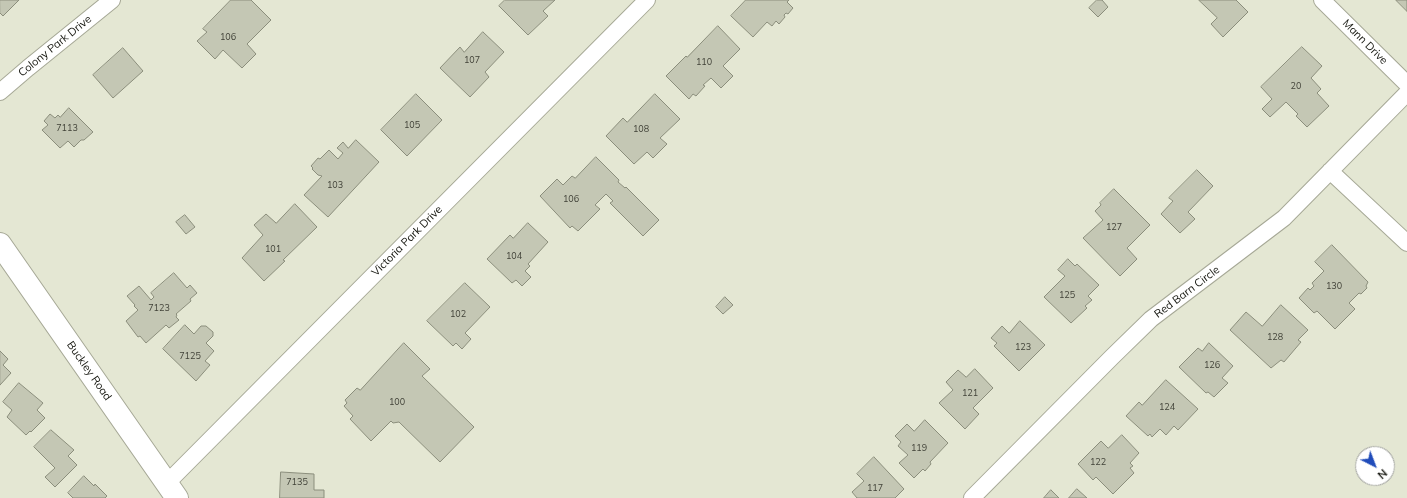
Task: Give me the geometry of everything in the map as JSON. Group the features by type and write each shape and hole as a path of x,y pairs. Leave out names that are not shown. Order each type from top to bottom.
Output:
{"street":[{"name":"Colony Park Drive","path":"0,92 112,0"},
{"name":"Victoria Park Drive","path":"172,490 647,0"},
{"name":"Mann Drive","path":"1322,0 1407,84"},
{"name":"Red Barn Circle","path":"972,498 1112,357 1151,320 1284,218 1407,93"},
{"path":"1330,170 1407,243"},
{"name":"Buckley Road","path":"0,244 172,490"}],"building":[{"path":"0,0 19,0 3,16 0,13"},
{"path":"231,0 251,0 271,20 247,44 256,54 242,68 223,50 215,59 197,41 207,32 203,29"},
{"path":"505,0 555,0 543,11 548,16 528,35 499,6"},
{"path":"746,0 789,0 787,2 793,8 788,14 786,13 784,15 785,17 779,24 776,21 772,26 767,22 753,37 731,16"},
{"path":"1097,0 1102,0 1108,7 1098,17 1089,8"},
{"path":"1199,0 1236,0 1248,12 1223,37 1211,24 1217,18"},
{"path":"1396,0 1407,0 1407,11"},
{"path":"718,26 740,49 723,66 733,76 721,88 711,78 703,85 705,86 696,96 693,94 689,99 666,76"},
{"path":"483,32 504,52 485,72 489,77 470,97 440,68 460,47 464,52"},
{"path":"1302,47 1322,66 1311,78 1321,89 1317,93 1329,106 1307,127 1296,116 1298,114 1286,102 1270,117 1262,109 1272,99 1261,87"},
{"path":"123,48 143,71 113,98 93,75"},
{"path":"416,94 442,120 407,156 381,130"},
{"path":"655,94 680,119 660,138 667,144 653,158 647,152 634,164 606,136 623,118 627,122"},
{"path":"69,108 93,132 74,147 68,141 60,148 42,130 48,125 44,121 50,114 55,118 58,115 60,117"},
{"path":"356,140 379,162 328,217 304,195 322,176 318,175 311,166 318,158 320,159 329,150 338,159 343,153 337,148 343,142 348,148"},
{"path":"596,157 619,180 618,182 625,188 626,187 659,220 643,236 610,203 613,201 606,194 595,205 600,209 578,231 572,226 570,228 540,196 557,179 563,185 572,176 575,178"},
{"path":"1197,170 1213,186 1188,212 1195,219 1180,233 1161,214 1173,201 1169,198"},
{"path":"1114,189 1150,225 1127,248 1137,259 1120,276 1083,238 1103,220 1095,211 1101,205 1100,203"},
{"path":"295,204 317,227 264,281 242,258 263,235 254,225 266,214 276,223"},
{"path":"185,215 195,227 186,234 176,222"},
{"path":"528,223 548,242 528,264 530,266 525,271 531,277 522,286 516,280 512,283 487,259 510,235 513,238"},
{"path":"1332,245 1368,282 1366,286 1367,288 1361,294 1359,293 1349,303 1355,309 1335,329 1317,311 1314,313 1299,298 1308,288 1310,290 1314,286 1312,283 1324,271 1315,262"},
{"path":"1068,259 1075,266 1077,264 1099,285 1088,296 1092,300 1085,306 1087,308 1071,323 1044,297 1065,276 1058,270"},
{"path":"174,273 187,288 190,285 197,293 190,299 191,301 176,314 176,317 179,320 169,328 166,325 146,343 140,336 138,337 126,321 138,310 127,296 139,286 151,300 154,297 151,293"},
{"path":"465,283 490,307 465,333 471,339 462,349 456,343 453,346 427,321"},
{"path":"725,297 733,305 723,314 716,307"},
{"path":"1281,305 1308,330 1298,340 1301,342 1284,362 1281,360 1271,368 1230,330 1246,312 1262,326"},
{"path":"1020,321 1045,345 1019,371 994,346 997,343 991,338 1002,326 1009,333"},
{"path":"185,325 194,334 201,326 206,326 213,332 213,336 206,343 214,351 205,361 210,365 196,381 163,349"},
{"path":"404,343 430,369 422,376 474,427 440,462 399,422 393,423 391,421 371,441 350,419 353,416 344,406 347,403 345,400 357,388 360,390"},
{"path":"1209,343 1233,366 1222,378 1228,383 1214,397 1208,392 1206,393 1179,367 1198,348 1202,351"},
{"path":"0,351 8,359 3,365 11,373 0,385"},
{"path":"975,369 993,388 973,408 979,414 965,429 939,403 953,390 946,382 958,370 966,377"},
{"path":"1166,380 1198,409 1178,430 1174,426 1166,435 1160,429 1152,437 1150,434 1148,436 1126,416 1139,402 1142,405"},
{"path":"19,383 43,403 37,410 45,418 26,435 7,417 12,410 3,402"},
{"path":"925,420 948,443 930,462 931,464 925,471 923,469 914,478 899,463 908,455 898,446 901,442 895,436 907,424 914,431"},
{"path":"51,430 74,450 68,456 77,465 55,487 45,477 55,468 34,447"},
{"path":"1122,435 1139,453 1130,463 1133,466 1130,468 1134,473 1113,494 1096,477 1093,480 1078,464 1101,441 1108,448"},
{"path":"874,457 904,489 895,498 857,498 852,492 864,481 857,474"},
{"path":"281,472 314,474 314,490 324,490 324,498 280,498"},
{"path":"84,476 107,496 105,498 73,498 68,493"},
{"path":"1077,489 1087,498 1069,498"},
{"path":"1051,490 1059,498 1044,498"}]}
